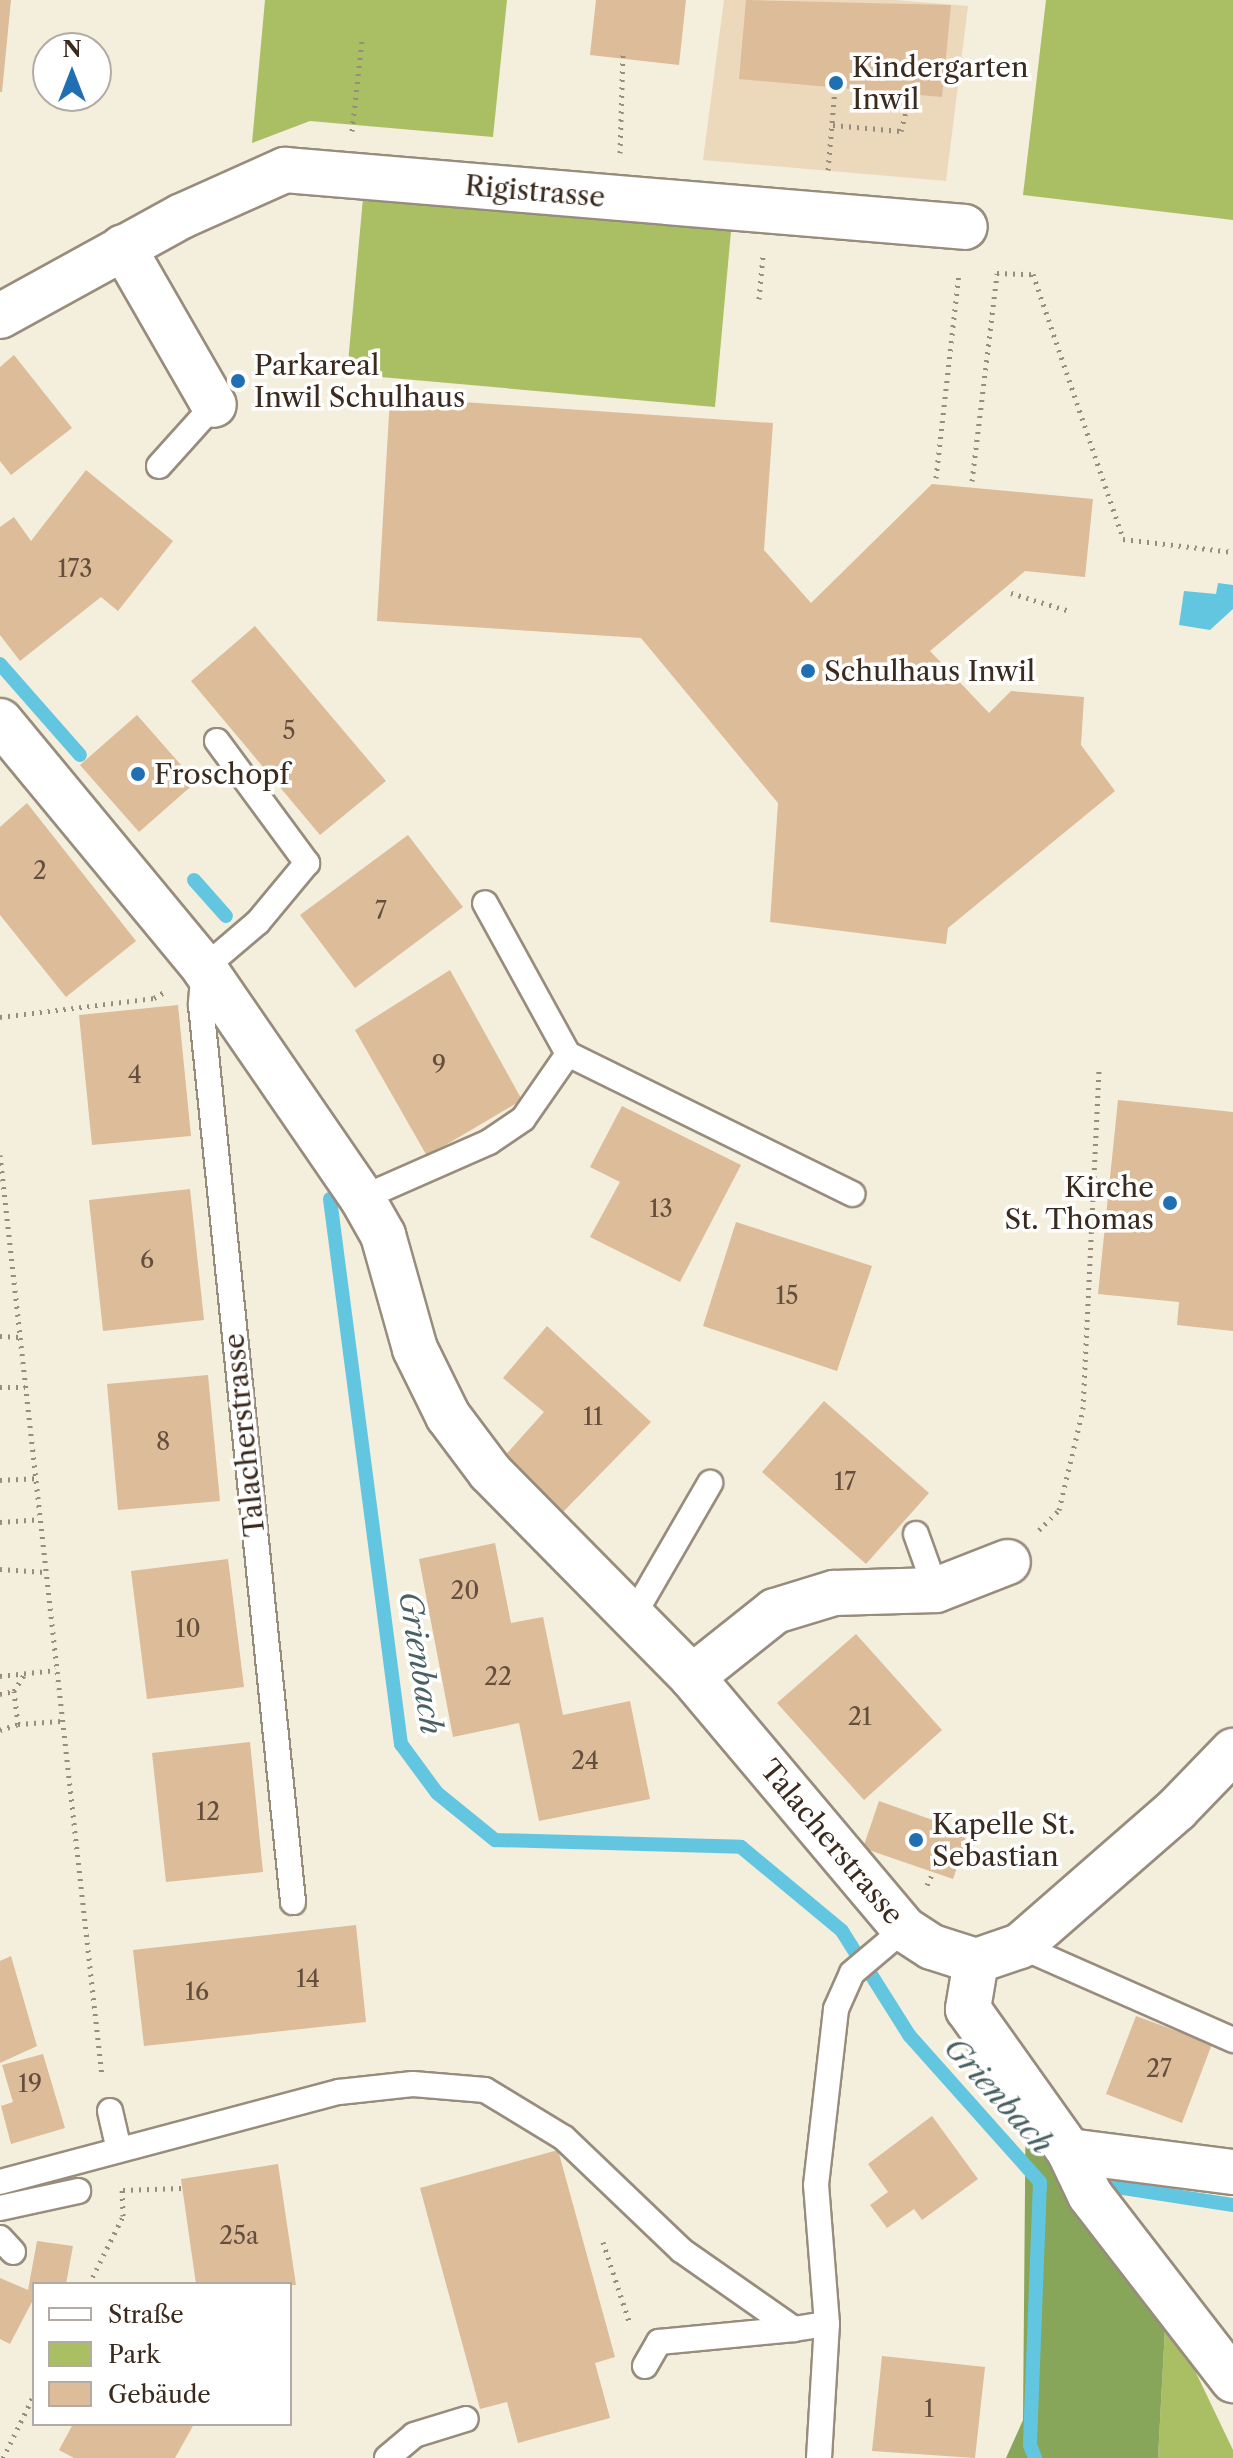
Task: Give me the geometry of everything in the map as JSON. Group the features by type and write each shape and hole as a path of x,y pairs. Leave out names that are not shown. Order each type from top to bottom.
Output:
{"street":[{"name":"Rigistrasse","path":"0,316 123,247 285,170 965,227"},
{"path":"123,247 214,405"},
{"name":"Talacherstrasse","path":"0,721 216,959 383,1235 415,1349 448,1416 490,1472 692,1677 898,1934 976,1961"},
{"path":"692,1677 775,1611 834,1593 936,1590 1008,1562"},
{"path":"1233,1751 1177,1809 1020,1946 976,1961 968,2009 1069,2151 1090,2195 1233,2380"},
{"path":"1069,2151 1233,2172"}],"lane":[{"path":"159,466 214,405"},
{"path":"216,959 258,922 307,863 217,741"},
{"path":"485,903 568,1054 852,1194"},
{"name":"Talacherstrasse","path":"216,959 203,1035 293,1902"},
{"path":"362,1198 489,1142 523,1119 568,1054"},
{"path":"633,1616 710,1483"},
{"path":"916,1534 936,1590"},
{"path":"819,2458 827,2324 816,2185 836,2009 852,1973 898,1934"},
{"path":"1020,1946 1233,2040"},
{"path":"0,2182 118,2147 339,2092 413,2084 485,2090 564,2138 681,2250 794,2329"},
{"path":"110,2111 118,2147"},
{"path":"0,2208 78,2191"},
{"path":"645,2366 659,2342 827,2324"},
{"path":"387,2458 414,2435 466,2419"}],"path":[{"path":"347,176 362,40"},
{"path":"616,198 625,110 623,51"},
{"path":"824,215 835,88"},
{"path":"833,125 901,131 910,94"},
{"path":"936,478 965,227"},
{"path":"759,299 762,267"},
{"path":"972,481 997,273 1033,274 1123,539 1233,552"},
{"path":"1011,593 1070,611"},
{"path":"0,1017 154,998 216,959"},
{"path":"1008,1562 1059,1510 1083,1409 1099,1070"},
{"path":"0,1155 3,1206 98,2055 110,2111"},
{"path":"0,1336 20,1337"},
{"path":"0,1387 25,1387"},
{"path":"0,1480 35,1478"},
{"path":"0,1522 39,1519"},
{"path":"0,1569 45,1572"},
{"path":"0,1676 56,1670"},
{"path":"18,1724 14,1691 25,1674"},
{"path":"0,1694 14,1691"},
{"path":"0,1730 18,1724 61,1721"},
{"path":"90,2282 123,2216 118,2147"},
{"path":"123,2190 182,2188"},
{"path":"603,2242 631,2324 659,2342"},
{"path":"3,2458 32,2399"}],"shaded area":[{"name":"Kindergarten Inwil","path":"724,0 895,0 968,6 946,181 703,160"}],"green space":[{"path":"265,0 507,0 493,137 310,121 252,143"},
{"path":"1046,0 1233,0 1233,220 1023,195"},
{"path":"364,187 732,220 715,407 347,374"},
{"path":"1026,2075 1166,2310 1158,2458 1006,2458 1023,2420"},
{"path":"1166,2310 1233,2450 1233,2458 1158,2458"}],"water":[{"path":"1218,583 1233,585 1233,609 1210,630 1179,625 1184,591 1216,594"}],"building":[{"path":"0,0 11,0 2,92 0,92"},
{"path":"596,0 686,0 679,65 590,55"},
{"path":"746,0 951,5 942,97 739,79"},
{"path":"14,355 72,428 11,475 0,461 0,367"},
{"name":"Schulhaus Inwil","path":"390,397 773,423 764,550 811,603 932,484 1093,499 1085,577 1025,571 930,651 989,713 1011,691 1084,697 1081,745 1115,791 948,928 946,944 770,922 778,803 641,638 377,621"},
{"path":"86,470 173,541 118,611 101,597 20,661 0,635 0,527 14,517 31,541"},
{"path":"255,626 386,781 320,835 191,681"},
{"name":"Froschopf","path":"137,715 196,782 139,832 80,765"},
{"path":"27,803 136,941 66,997 0,915 0,827"},
{"path":"408,835 463,907 355,988 300,915"},
{"path":"450,970 522,1100 427,1156 355,1030"},
{"path":"178,1005 191,1136 92,1145 79,1015"},
{"name":"Kirche St. Thomas","path":"1118,1100 1233,1112 1233,1331 1177,1325 1179,1302 1098,1294"},
{"path":"622,1106 741,1165 680,1282 590,1237 620,1182 590,1167"},
{"path":"190,1189 204,1320 103,1331 89,1200"},
{"path":"736,1222 872,1266 837,1371 703,1326"},
{"path":"547,1326 651,1422 563,1512 501,1460 544,1412 503,1378"},
{"path":"208,1375 220,1501 118,1510 107,1384"},
{"path":"824,1401 929,1493 866,1564 762,1472"},
{"path":"495,1543 511,1623 543,1617 563,1715 630,1701 650,1799 539,1821 519,1723 453,1737 419,1559"},
{"path":"228,1559 244,1687 147,1699 131,1571"},
{"path":"856,1634 942,1730 864,1800 777,1703"},
{"path":"250,1742 263,1872 166,1882 152,1753"},
{"name":"Kapelle St. Sebastian","path":"879,1801 969,1833 953,1879 863,1848"},
{"path":"356,1925 366,2022 144,2046 133,1950"},
{"path":"11,1956 37,2046 0,2063 0,1961"},
{"path":"1136,2016 1212,2044 1182,2123 1106,2094"},
{"path":"43,2054 65,2128 11,2144 1,2106 13,2102 2,2065"},
{"path":"932,2116 978,2179 922,2220 914,2209 887,2228 870,2205 888,2192 868,2164"},
{"path":"558,2150 615,2357 595,2363 610,2418 518,2443 507,2402 480,2409 420,2188"},
{"path":"278,2164 296,2285 292,2282 196,2282 181,2179"},
{"path":"37,2241 73,2246 66,2282 32,2282 32,2302 10,2344 0,2339 0,2278 28,2290"},
{"path":"882,2356 985,2367 975,2458 872,2451"},
{"path":"72,2426 193,2426 175,2458 74,2458 59,2450"}],"waterway":[{"name":"Grienbach","path":"0,664 80,755"},
{"name":"Grienbach","path":"194,880 226,916"},
{"name":"Grienbach","path":"330,1199 401,1744 437,1793 495,1840 741,1847 842,1931 857,1955"},
{"name":"Grienbach","path":"870,1973 909,2035 1040,2182 1030,2445 1035,2458"},
{"path":"1104,2185 1233,2205"}],"place":[{"name":"Kindergarten Inwil","path":"836,83"},
{"name":"Parkareal Inwil Schulhaus","path":"238,381"},
{"name":"Schulhaus Inwil","path":"808,671"},
{"name":"Froschopf","path":"138,774"},
{"name":"Kirche St. Thomas","path":"1170,1203"},
{"name":"Kapelle St. Sebastian","path":"916,1840"}]}
